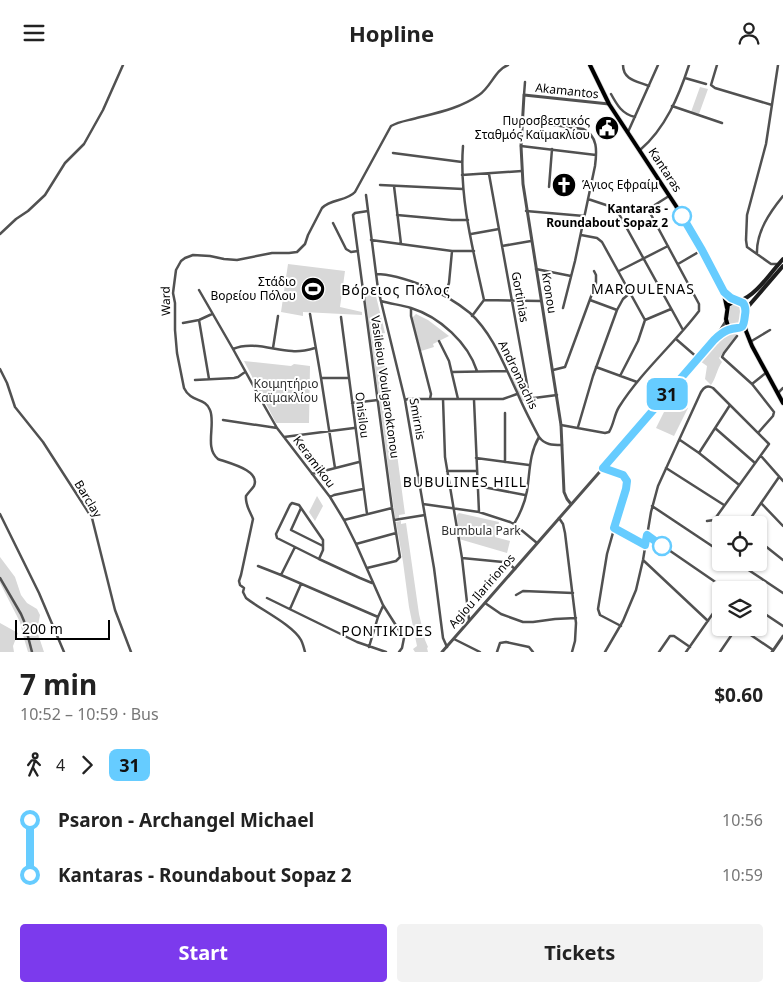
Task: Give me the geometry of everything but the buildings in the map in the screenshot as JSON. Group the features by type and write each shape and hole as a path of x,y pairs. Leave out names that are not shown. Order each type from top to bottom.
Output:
{"main road":[{"name":"Kantaras","path":"590,65 609,104 702,250 721,287 727,308"},
{"path":"751,344 742,333 728,326 726,321 727,308 730,303 749,297 783,259"},
{"path":"783,266 746,309 744,323 751,344 783,403"},
{"name":"Kantaras","path":"721,287 728,296 737,301"},
{"path":"737,301 744,305 746,309"},
{"path":"734,329 741,328 744,323"}],"street":[{"path":"0,234 45,195 65,163 84,144 103,109 123,65"},
{"name":"Ward","path":"305,652 303,643 298,635 291,628 246,598 243,593 244,588 238,581 242,575 253,519 246,505 246,496 254,487 255,480 253,475 247,470 215,457 211,444 211,412 209,407 205,403 189,396 184,388 176,339 173,293 176,270 185,258 193,255 236,260 272,253 296,251 305,245 308,235 325,205 352,195 391,126 402,121 451,109 463,104 479,95 499,71 508,65"},
{"path":"623,65 623,72 626,76 649,86"},
{"path":"628,133 658,65"},
{"path":"640,150 657,132 672,107 689,65"},
{"path":"717,65 711,85 714,88 772,105"},
{"path":"778,65 766,144 747,215 746,240 747,247 771,264 778,264"},
{"path":"685,78 706,84"},
{"name":"Kronou","path":"525,82 521,146 526,211 557,395 561,425 564,493 566,499 571,504"},
{"path":"611,94 620,109 628,115 635,117"},
{"name":"Akamantos","path":"524,95 609,104"},
{"path":"672,107 722,123"},
{"path":"523,121 585,129 595,141 595,166 581,235 563,308"},
{"path":"463,146 463,189 484,300 472,316"},
{"path":"521,146 596,155"},
{"path":"549,187 552,149"},
{"path":"393,153 462,162"},
{"path":"462,175 522,171"},
{"name":"Gortinias","path":"489,174 529,395 534,398 557,395"},
{"path":"380,185 463,189"},
{"path":"394,186 401,244"},
{"name":"Smirnis","path":"366,195 378,289 405,400 434,568 443,637 447,647"},
{"path":"561,425 605,433 609,432 618,409 637,382 699,311 699,304 649,210 669,196"},
{"path":"757,254 758,239 763,227 770,212 783,196"},
{"path":"588,199 605,204 616,210 683,330"},
{"name":"Vasileiou Voulgaroktonou","path":"367,569 399,560 400,556 392,509 353,213 368,211"},
{"path":"526,211 584,216"},
{"path":"397,215 468,220"},
{"path":"333,223 346,249 351,252 358,251"},
{"path":"471,234 498,229"},
{"path":"581,235 601,240 645,320 640,336 620,376"},
{"path":"371,240 452,251 474,251"},
{"path":"502,246 531,241"},
{"path":"619,271 668,246"},
{"path":"678,264 702,250"},
{"path":"445,295 452,251"},
{"path":"771,264 772,272"},
{"path":"536,269 571,277"},
{"path":"553,370 565,367 596,283 594,271"},
{"name":"Andromachis","path":"376,274 412,281 445,295 472,316 492,342 539,437"},
{"path":"363,292 378,289"},
{"name":"Keramikou","path":"199,290 277,428 330,497 344,520 383,605 404,637 401,651"},
{"path":"578,427 596,367 617,310 622,299 630,293"},
{"path":"484,300 541,301"},
{"path":"590,300 617,310"},
{"path":"381,301 411,308 434,319 454,335 470,355 477,371"},
{"path":"411,308 410,316 430,399"},
{"path":"645,320 671,309"},
{"path":"183,323 199,320 213,313"},
{"path":"310,314 322,378 335,468"},
{"path":"273,348 278,316"},
{"name":"Onisilou","path":"341,317 367,514"},
{"path":"199,320 209,379"},
{"name":"Agiou Ilaririonos","path":"442,652 699,359 726,321"},
{"name":"Agiou Ilaririonos","path":"714,340 725,332 734,329"},
{"path":"751,344 770,330"},
{"path":"737,336 722,357 752,384 774,412 773,416 758,433"},
{"path":"676,339 699,359"},
{"path":"439,341 449,361 458,399"},
{"path":"233,349 246,346 297,351 316,348"},
{"path":"596,367 637,382"},
{"name":"Barclay","path":"0,369 15,407 43,442 92,518 115,610 131,652"},
{"path":"452,372 507,371"},
{"path":"195,380 234,378 245,372"},
{"path":"752,384 766,372"},
{"path":"322,378 348,378"},
{"path":"605,652 621,626 636,590 652,506 657,490 705,387 713,388 769,444 738,484 714,520 707,521"},
{"path":"778,393 783,387"},
{"path":"405,400 503,399 517,394"},
{"path":"443,399 443,439 452,508 462,558 469,621"},
{"path":"352,403 378,400"},
{"path":"474,400 479,512"},
{"path":"699,453 730,405"},
{"path":"505,413 505,462"},
{"path":"223,420 277,428"},
{"path":"284,437 355,427"},
{"path":"715,427 755,463"},
{"path":"514,524 526,495 530,465 539,437 548,444 562,445"},
{"path":"680,440 738,484"},
{"path":"761,456 783,481"},
{"path":"476,458 530,465"},
{"path":"312,474 359,462"},
{"path":"603,468 623,475 627,481 605,562 598,610 601,616 621,626"},
{"path":"666,468 724,505"},
{"path":"447,471 477,471"},
{"path":"752,516 779,477"},
{"path":"478,486 526,495"},
{"path":"330,497 363,489"},
{"path":"761,503 783,526"},
{"path":"319,559 322,554 322,539 299,505 291,504 276,536 278,538 319,559 373,583"},
{"path":"423,504 479,512 514,524 537,543"},
{"path":"652,506 712,546"},
{"path":"301,508 291,531 323,546"},
{"path":"344,520 392,509"},
{"path":"0,514 39,593 64,652"},
{"path":"394,520 425,515"},
{"path":"559,518 564,530 576,618 576,637 572,652"},
{"path":"614,528 645,545"},
{"path":"356,544 396,533"},
{"path":"647,535 715,581"},
{"path":"282,575 295,547"},
{"path":"767,547 783,560"},
{"path":"462,558 508,563 515,569"},
{"path":"643,560 708,621"},
{"path":"258,566 378,617"},
{"path":"750,571 783,593"},
{"path":"0,578 24,619 32,652"},
{"path":"290,609 301,584"},
{"path":"516,595 523,591 573,593"},
{"path":"267,598 368,647 386,652"},
{"path":"485,603 500,614 524,621 533,622 576,618"},
{"path":"368,647 383,605"},
{"path":"686,652 712,615"},
{"path":"767,615 783,626"},
{"path":"658,652 670,636 674,636 690,647"},
{"path":"720,652 732,636"},
{"path":"751,636 773,651 782,638"},
{"path":"454,639 480,652"},
{"path":"497,652 500,643 505,641 529,647 533,652"}],"green space":[{"path":"700,87 708,89 699,114 691,112"},
{"name":"Στάδιο Βορείου Πόλου","path":"288,264 345,271 340,307 362,312 362,315 303,312 303,316 281,312"},
{"path":"375,292 385,333 381,334 405,514 399,515 399,518 395,518 365,295"},
{"path":"732,304 739,304 743,310 741,323 735,328 730,326 728,318 728,312"},
{"path":"416,314 428,320 449,336 433,344 434,347 421,351 412,318"},
{"path":"729,333 737,334 719,358 722,362 711,385 705,379 707,366 700,361"},
{"name":"Κοιμητήριο Καϊμακλίου","path":"244,361 310,366 309,423 276,423"},
{"path":"521,376 527,400 522,401 512,378"},
{"path":"670,400 688,408 674,436 656,428"},
{"path":"317,496 323,506 315,521 309,512"},
{"name":"Bumbula Park","path":"459,513 499,522 495,537 510,541 507,553 459,539 457,515"},
{"path":"401,521 401,524 406,523 419,614 428,652 415,652 413,649 417,646 396,522"},
{"path":"0,557 15,577 21,595 27,603 37,609 40,615 37,631 44,652 28,652 20,622 0,583"},
{"path":"0,623 18,633 13,646 14,652 0,652"}],"bus line":[{"name":"31","path":"662,546 647,535 645,545 614,528 627,481 623,475 603,468 714,340 728,330 742,327 746,309 743,303 735,301 724,292 682,216"}],"place":[{"name":"Πυροσβεστικός Σταθμός Καϊμακλίου","path":"607,128"},
{"name":"Άγιος Εφραίμ","path":"564,185"},
{"name":"Kantaras - Roundabout Sopaz 2","path":"682,216"},
{"name":"Στάδιο Βορείου Πόλου","path":"313,289"}],"district":[{"name":"MAROULENAS","path":"643,289"},
{"name":"Βόρειος Πόλος","path":"396,290"},
{"name":"BUBULINES HILL","path":"465,482"},
{"name":"PONTIKIDES","path":"387,631"}]}
